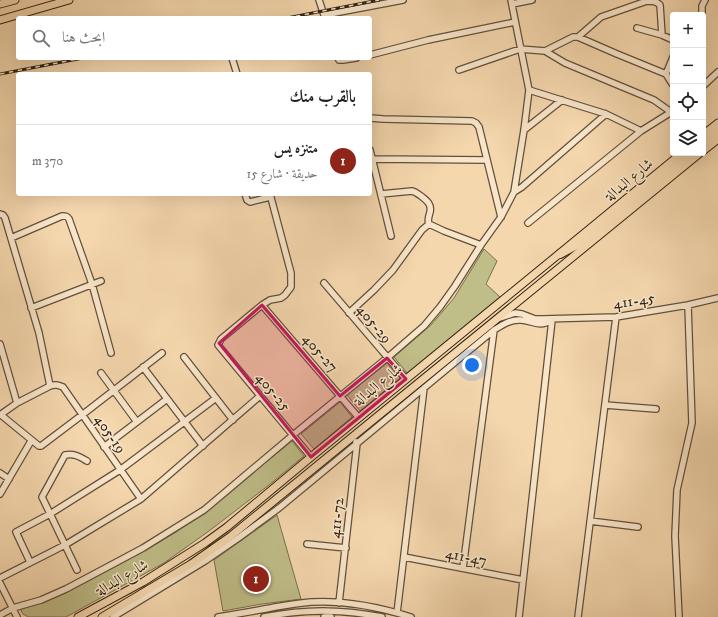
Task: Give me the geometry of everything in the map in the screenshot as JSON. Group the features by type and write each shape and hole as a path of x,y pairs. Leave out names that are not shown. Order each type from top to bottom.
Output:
{"highway":[{"path":"706,135 718,131"},
{"path":"560,254 580,242 687,156"}],"main road":[{"path":"0,4 15,0"},
{"path":"0,20 69,0"},
{"path":"706,134 718,123"},
{"path":"706,149 718,139"},
{"name":"شارع البدالة","path":"78,617 143,582 205,543 227,527 678,156"},
{"name":"شارع البدالة","path":"102,617 191,564 218,546 354,440 492,328 499,318 696,156"},
{"path":"413,374 422,385"}],"street":[{"path":"319,0 324,15 331,16 403,0"},
{"path":"0,615 12,608 41,600 66,589 143,548 204,510 424,326 455,286 501,217 514,192 529,90 511,2 532,0"},
{"path":"702,3 705,0"},
{"path":"578,37 601,17 647,1 657,2 660,5 662,35"},
{"path":"372,54 428,40 515,22"},
{"path":"638,28 670,39"},
{"path":"545,51 573,37 578,37 666,74 672,84"},
{"path":"459,70 520,49 545,51 565,63 654,100 670,110"},
{"path":"233,60 236,72"},
{"path":"666,74 670,64"},
{"path":"705,84 718,72"},
{"path":"529,90 606,114 641,131"},
{"path":"524,130 562,100"},
{"path":"528,223 641,131 670,112"},
{"path":"514,192 522,187 606,114"},
{"path":"372,118 472,121 476,123 479,127 501,217"},
{"path":"391,236 372,159 487,160"},
{"path":"381,194 415,192 427,200 430,204 431,210 428,218 429,224"},
{"path":"246,196 247,200 250,202 267,196"},
{"path":"262,305 270,300 281,298 291,287 291,273 270,196"},
{"path":"0,214 5,218 11,238 40,339 50,386 16,403 0,415 31,441 41,446 162,353"},
{"path":"11,238 62,216 66,216 69,219 92,284 111,353"},
{"path":"429,224 481,246"},
{"path":"349,313 393,270 422,230 429,224"},
{"path":"31,308 101,281"},
{"name":"405-29","path":"324,283 406,380"},
{"name":"411-45","path":"552,320 616,317 688,305 718,298"},
{"name":"405-25","path":"262,305 221,339 218,345 311,457"},
{"name":"405-27","path":"262,305 359,418"},
{"path":"679,617 675,536 677,490 692,423 688,305"},
{"path":"499,318 515,313 552,320"},
{"path":"578,617 616,317"},
{"path":"463,568 492,328 512,320 545,324 552,320"},
{"path":"519,617 552,320"},
{"path":"0,344 2,360 16,403"},
{"path":"184,357 233,420"},
{"path":"143,367 203,446"},
{"path":"101,373 137,422"},
{"name":"405-19","path":"50,386 54,384 63,387 141,499"},
{"path":"397,613 422,385"},
{"path":"0,578 65,545 141,499 260,396"},
{"path":"30,562 16,532 50,514 120,470 216,398"},
{"path":"104,447 167,399"},
{"path":"605,405 656,409"},
{"path":"113,617 205,561 237,539 279,508 354,440"},
{"name":"411-72","path":"340,603 346,548 354,440"},
{"path":"0,494 31,441"},
{"path":"77,570 42,497 65,455 70,454 87,461"},
{"path":"0,473 9,479"},
{"path":"590,521 638,527"},
{"path":"307,544 346,548"},
{"name":"411-47","path":"404,557 523,580"},
{"path":"0,583 17,617"},
{"path":"218,617 302,603 321,602 369,606 411,617"},
{"path":"264,617 326,610 353,612 382,617"},
{"path":"324,617 331,617"}],"highlighted area":[{"path":"262,305 340,396 387,358 406,379 311,457 219,343"}],"shaded area":[{"path":"484,249 497,261 486,284 500,297 407,373 394,357 432,324 454,298"},
{"path":"387,363 400,378 360,411 347,395"},
{"path":"340,402 352,417 314,449 301,434"},
{"path":"292,441 304,456 209,531 164,563 66,617 28,617 21,611 22,608 73,588 144,551 176,532 205,511"},
{"path":"277,515 301,599 223,611 214,560"}],"railway":[{"path":"297,16 379,0"},
{"path":"0,74 73,60"}],"place":[{"name":"متنزه يس","path":"256,579"}]}
